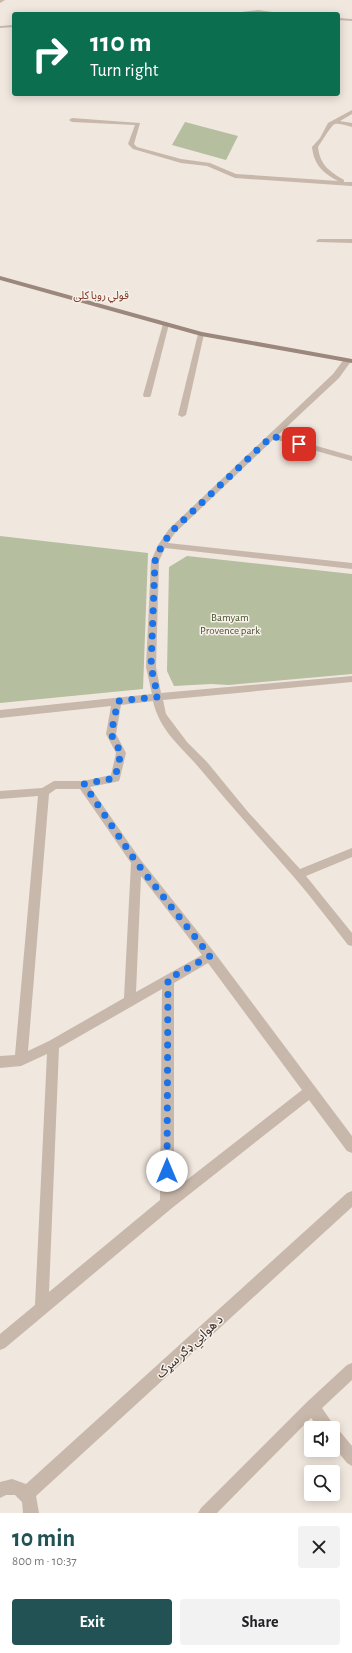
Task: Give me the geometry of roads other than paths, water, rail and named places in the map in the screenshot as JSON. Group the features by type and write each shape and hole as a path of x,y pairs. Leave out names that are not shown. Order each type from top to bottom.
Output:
{"street":[{"path":"248,12 267,12"},
{"path":"340,19 352,20"},
{"path":"0,27 12,26"},
{"path":"349,183 324,171 315,153 315,147 322,139 330,124 352,112"},
{"path":"72,120 138,124 131,144 135,148 181,160 208,164 235,176 349,183"},
{"path":"336,122 352,125"},
{"path":"318,241 352,241"},
{"path":"0,278 201,334 350,361"},
{"path":"147,396 166,324"},
{"path":"182,415 201,334"},
{"path":"350,361 172,531 162,545 155,561 151,667 161,715 183,745 203,765 244,815 298,874 352,941"},
{"path":"272,436 352,459"},
{"path":"162,545 352,566"},
{"path":"0,714 158,697 352,679"},
{"path":"0,795 44,792 54,786 84,784 115,778 121,753 111,734 118,701"},
{"path":"84,784 136,862 210,956 352,1147"},
{"path":"21,1060 44,792"},
{"path":"298,874 352,852"},
{"path":"130,1001 136,862"},
{"path":"0,1062 21,1060 53,1045 210,956"},
{"path":"167,1203 168,979"},
{"path":"42,1306 53,1045"},
{"path":"0,1343 42,1306 167,1203 311,1090"},
{"name":"د هوايي ډګر سړک","path":"27,1494 352,1198"},
{"path":"206,1513 312,1407 352,1370"},
{"path":"312,1407 323,1421"},
{"path":"340,1443 352,1458"},
{"path":"0,1490 8,1486 16,1486 27,1494 30,1501 31,1513"}],"district":[{"name":"قولي روبا کلی","path":"101,295"}],"park label":[{"name":"Bamyam Provence park","path":"230,623"}]}
